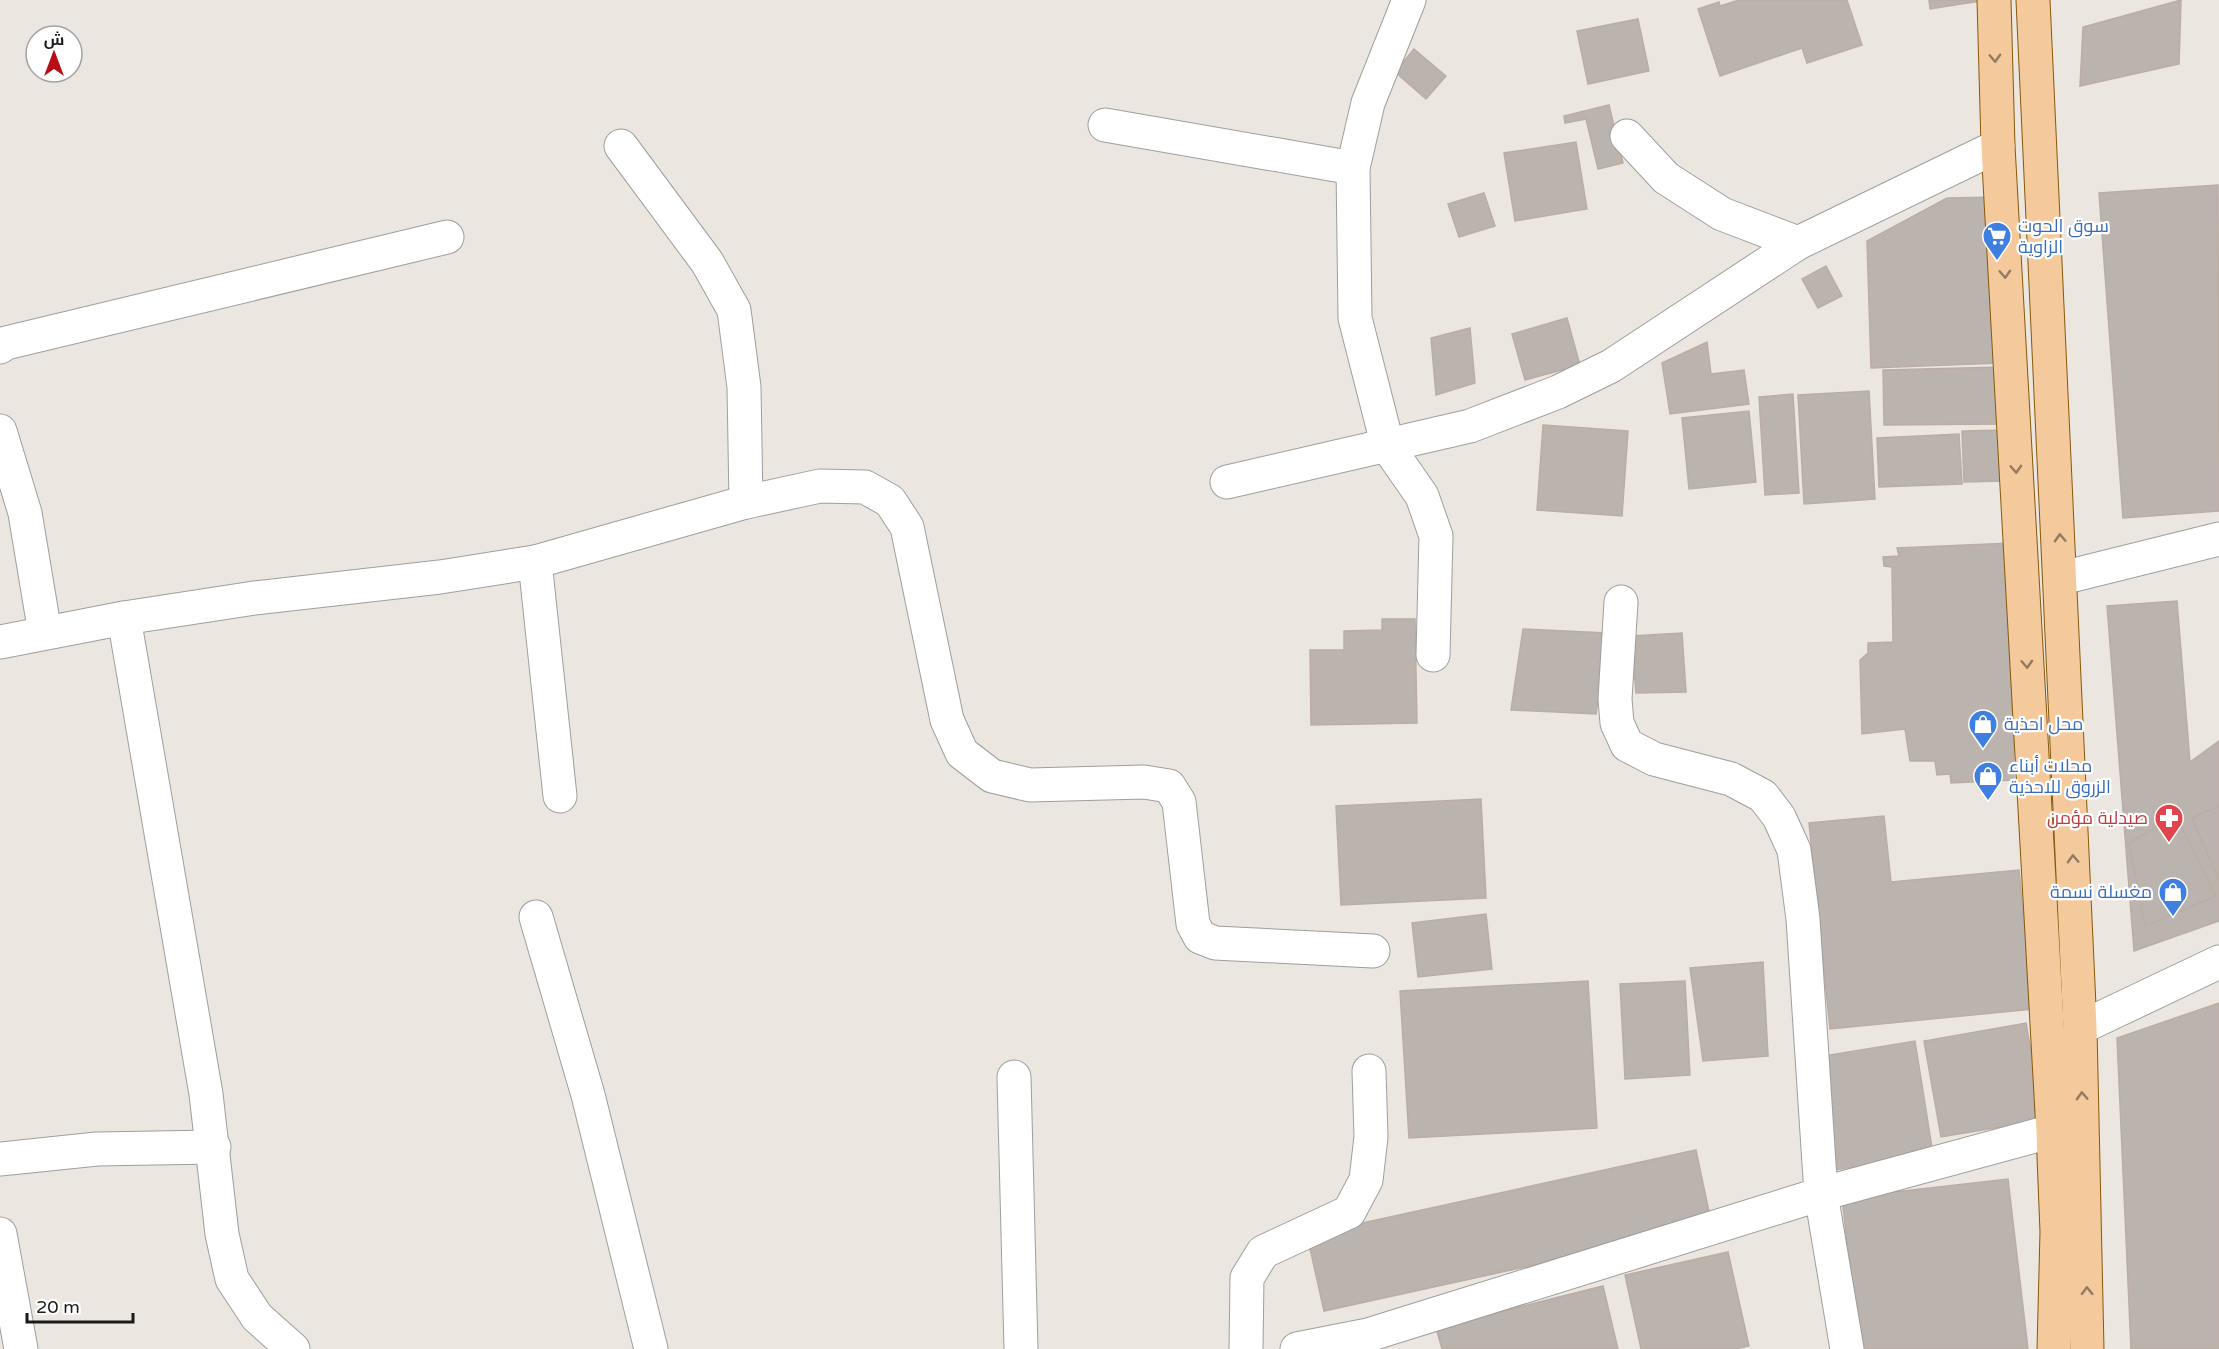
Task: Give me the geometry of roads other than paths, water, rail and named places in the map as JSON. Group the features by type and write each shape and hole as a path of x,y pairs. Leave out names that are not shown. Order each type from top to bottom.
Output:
{"main road":[{"path":"1994,0 1998,146 2053,1131 2057,1232 2054,1349"},
{"path":"2033,0 2062,578 2080,1028 2087,1349"}],"street":[{"path":"1408,0 1368,103 1353,168 1355,318 1388,447 1422,496 1436,536 1433,655"},
{"path":"1105,125 1353,168"},
{"path":"1627,136 1666,178 1722,214 1798,243"},
{"path":"621,146 707,262 734,310 744,387 747,502"},
{"path":"1227,482 1388,447 1470,426 1558,392 1601,371 1798,243 1998,146"},
{"path":"0,347 6,343 447,237"},
{"path":"0,431 25,513 45,633"},
{"path":"0,642 124,618 254,598 440,577 535,562 747,502 820,486 865,487 890,501 907,527 947,720 962,753 992,776 1030,785 1144,782 1169,786 1179,802 1193,924 1200,937 1215,943 1373,951"},
{"path":"2062,578 2219,539"},
{"path":"535,562 560,796"},
{"path":"1621,602 1615,699 1617,723 1627,745 1654,759 1731,779 1763,796 1779,817 1794,850 1803,919 1821,1194 1847,1349"},
{"path":"124,618 214,1147 222,1234 232,1279 257,1317 293,1349"},
{"path":"536,917 588,1095 651,1349"},
{"path":"2080,1028 2219,962"},
{"path":"1246,1349 1247,1278 1263,1252 1349,1212 1366,1180 1371,1137 1369,1071"},
{"path":"1014,1077 1020,1349"},
{"path":"1297,1349 1370,1342 1821,1194 2053,1131"},
{"path":"0,1159 97,1149 214,1147"},
{"path":"0,1234 21,1349"}],"place":[{"name":"سوق الحوت الزاوية","path":"1997,262"},
{"name":"محل احذية","path":"1983,750"},
{"name":"محلات أبناء الزروق للاحذية","path":"1988,802"},
{"name":"صيدلية مؤمن","path":"2169,844"},
{"name":"مغسلة نسمة","path":"2173,918"}]}
